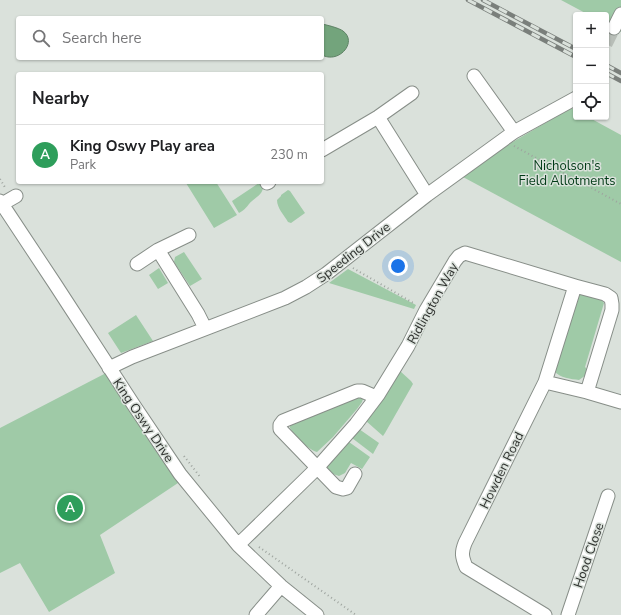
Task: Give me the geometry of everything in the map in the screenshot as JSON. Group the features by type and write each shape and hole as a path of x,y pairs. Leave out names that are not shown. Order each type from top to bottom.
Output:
{"street":[{"path":"614,28 621,14"},
{"path":"474,76 514,132"},
{"path":"324,149 378,117 412,93"},
{"name":"Speeding Drive","path":"109,368 132,357 285,298 306,287 342,262 427,194 502,140 573,100"},
{"path":"378,117 427,194"},
{"path":"1,203 16,196"},
{"name":"King Oswy Drive","path":"1,203 180,474 281,586 317,615"},
{"path":"137,264 158,250 189,235"},
{"path":"158,250 198,314 205,328"},
{"name":"Ridlington Way","path":"242,541 317,468 356,424 376,397 408,346 426,310 455,261 459,256 465,253 605,294 611,298 612,310 587,392"},
{"name":"Howden Road","path":"545,615 466,567 463,561 462,552 468,536 545,382 575,286"},
{"path":"545,382 621,402"},
{"path":"355,474 347,488 343,489 336,487 280,429 280,425 283,421 357,391 362,391 376,397"},
{"name":"Hood Close","path":"568,615 608,496"},
{"path":"256,615 281,586"}],"path":[{"path":"502,140 621,204"},
{"path":"342,262 426,310"},
{"path":"180,450 203,481"},
{"path":"242,541 356,615"}],"green space":[{"path":"561,0 621,0 621,32 609,26 609,12 583,12"},
{"name":"Nicholson's Field Allotments","path":"571,108 573,109 573,120 594,120 621,135 621,262 463,177 511,143"},
{"path":"187,184 217,184 237,215 214,228"},
{"path":"258,184 262,184 262,192 239,213 232,201"},
{"path":"288,190 305,213 291,223 288,222 281,211 277,200"},
{"path":"184,252 202,279 190,286 174,262 175,257"},
{"path":"159,268 168,283 158,289 149,275"},
{"path":"348,269 416,305 414,309 329,283"},
{"path":"580,290 601,299 604,303 585,367 588,370 586,375 579,380 562,377 554,371"},
{"path":"136,315 153,341 121,353 108,333"},
{"path":"400,371 413,384 383,436 366,421"},
{"path":"108,372 181,481 100,535 115,573 49,612 20,563 0,573 0,428"},
{"path":"362,395 362,402 357,409 333,437 317,452 310,449 302,442 290,428 290,425"},
{"path":"359,429 379,443 373,454 352,438"},
{"path":"349,442 370,457 362,469 351,463 345,473 339,476 333,474 326,467"}],"shaded area":[{"path":"324,25 343,31 347,36 348,41 347,46 340,54 335,57 324,56"}],"tunnel":[{"path":"609,38 614,28"}],"railway":[{"path":"468,0 573,55"},
{"path":"483,0 574,48"},
{"path":"609,67 621,73"},
{"path":"609,75 621,81"}],"place":[{"name":"King Oswy Play area","path":"70,508"}]}
